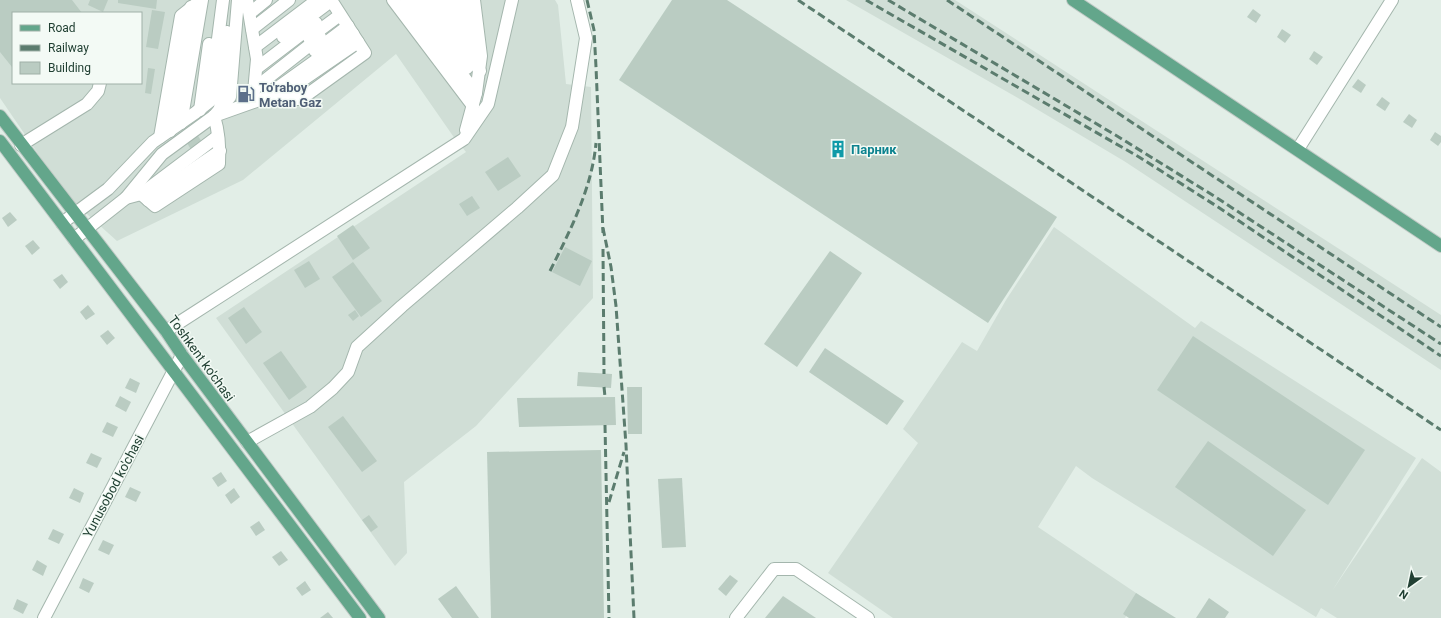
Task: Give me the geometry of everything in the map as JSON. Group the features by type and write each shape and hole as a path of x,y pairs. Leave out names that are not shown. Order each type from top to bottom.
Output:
{"main road":[{"path":"1073,0 1441,246"},
{"name":"Toshkent ko'chasi","path":"0,116 166,331 182,355 380,618"},
{"path":"0,141 360,618"}],"street":[{"path":"165,134 181,16 201,0"},
{"path":"191,116 201,0"},
{"path":"191,116 208,0"},
{"path":"191,116 216,0"},
{"path":"62,223 108,189 153,142 210,101 223,0"},
{"path":"219,144 217,113 230,0"},
{"path":"74,239 126,198 162,154 217,113 230,97 253,47 266,0"},
{"path":"217,113 278,0"},
{"path":"253,47 289,0"},
{"path":"253,47 306,0"},
{"path":"253,47 317,0"},
{"path":"393,0 472,106"},
{"path":"406,0 478,82"},
{"path":"417,0 478,82"},
{"path":"428,0 478,82"},
{"path":"440,0 481,56"},
{"path":"451,0 479,38"},
{"path":"462,0 478,22"},
{"path":"464,139 478,82 481,56 478,22 474,0"},
{"path":"166,331 464,139 488,104 512,0"},
{"path":"247,442 310,407 334,388 348,372 357,347 553,175 572,127 586,38 577,0"},
{"path":"1298,149 1392,0"},
{"path":"253,47 345,21"},
{"path":"253,47 345,21"},
{"path":"253,47 345,21"},
{"path":"276,99 301,99 365,53 345,21"},
{"path":"276,99 345,21"},
{"path":"253,47 276,99"},
{"path":"21,144 86,104 98,91 100,84"},
{"path":"191,116 217,113"},
{"path":"146,198 147,184 219,144"},
{"path":"126,198 146,198 219,144"},
{"name":"Yunusobod ko'chasi","path":"44,618 182,355"},
{"path":"736,618 774,569 796,569 868,618"}],"shaded area":[{"path":"0,0 555,0 558,5 566,84 591,87 593,298 476,426 404,482 407,553 395,566 216,318 466,152 453,136 396,54 243,180 117,241 67,196 0,98"},
{"path":"846,0 955,0 1441,315 1441,370 1124,161 1018,98"},
{"path":"1054,227 1195,328 1201,321 1416,458 1332,591 1422,458 1441,472 1441,618 1337,618 1321,608 1316,617 1092,478 1076,466 1038,527 1139,595 1125,618 893,618 828,573 918,443 903,429 962,342 977,351 1006,300"}],"building":[{"path":"0,0 72,0 81,12 12,12 12,67 0,52"},
{"path":"90,0 108,0 103,12 88,5"},
{"path":"118,0 157,0 156,9 118,3"},
{"name":"Парник","path":"672,0 727,0 1057,217 988,323 619,80"},
{"path":"1253,9 1261,15 1256,23 1247,17"},
{"path":"152,10 165,12 158,49 146,47"},
{"path":"1282,29 1291,35 1285,43 1277,37"},
{"path":"1314,51 1323,57 1317,65 1309,59"},
{"path":"148,68 155,69 151,94 145,93"},
{"path":"1358,79 1366,85 1361,93 1352,87"},
{"path":"1382,97 1390,103 1385,111 1376,105"},
{"path":"1409,114 1417,120 1412,128 1403,122"},
{"path":"1435,132 1441,136 1441,142 1438,146 1430,140"},
{"path":"196,133 218,166 207,174 185,140"},
{"path":"508,157 521,176 498,191 485,172"},
{"path":"472,196 480,208 467,216 459,204"},
{"path":"10,212 17,220 8,227 2,218"},
{"path":"353,225 370,248 353,260 337,236"},
{"path":"33,240 40,248 32,255 25,246"},
{"path":"565,247 592,261 580,286 552,272"},
{"path":"830,251 862,273 797,367 764,344"},
{"path":"309,261 320,279 305,288 294,270"},
{"path":"353,262 382,301 361,317 332,277"},
{"path":"62,274 68,282 60,289 53,280"},
{"path":"88,305 95,314 86,320 80,312"},
{"path":"244,307 262,332 246,344 228,318"},
{"path":"355,310 359,316 353,321 348,315"},
{"path":"108,330 115,338 107,345 100,336"},
{"path":"1193,336 1365,450 1328,505 1157,390"},
{"path":"825,348 904,401 887,425 809,372"},
{"path":"281,351 307,387 289,400 263,363"},
{"path":"578,372 612,374 611,388 577,386"},
{"path":"130,378 140,383 136,393 125,388"},
{"path":"627,387 642,387 642,434 628,434"},
{"path":"120,396 131,402 126,412 115,406"},
{"path":"615,397 616,425 519,427 517,398"},
{"path":"343,416 377,461 362,472 328,427"},
{"path":"107,422 118,427 113,437 102,432"},
{"path":"1208,441 1306,510 1273,556 1175,487"},
{"path":"601,450 604,618 491,618 487,452"},
{"path":"91,453 102,458 97,468 86,463"},
{"path":"221,472 227,481 218,487 212,478"},
{"path":"682,478 686,547 662,548 658,479"},
{"path":"130,487 141,492 136,502 125,497"},
{"path":"74,488 84,493 80,503 69,498"},
{"path":"234,488 240,497 231,504 225,495"},
{"path":"369,515 378,527 371,532 362,520"},
{"path":"259,521 265,530 256,536 250,527"},
{"path":"53,529 64,534 59,544 48,539"},
{"path":"103,540 114,545 109,555 98,550"},
{"path":"281,551 288,560 279,566 272,557"},
{"path":"37,560 47,566 43,576 32,570"},
{"path":"730,575 738,581 726,596 718,589"},
{"path":"83,578 94,583 89,593 79,588"},
{"path":"305,581 311,590 302,596 296,588"},
{"path":"456,586 479,618 452,618 438,599"},
{"path":"1136,593 1176,618 1129,618 1123,614"},
{"path":"783,596 816,618 765,618"},
{"path":"1209,598 1229,612 1225,618 1196,618"},
{"path":"17,599 28,604 23,614 13,609"},
{"path":"328,612 333,618 320,618"}],"railway":[{"path":"587,0 594,30 603,233"},
{"path":"798,0 1441,430"},
{"path":"866,0 1139,157 1218,207 1441,356"},
{"path":"888,0 1117,136 1214,196 1441,344"},
{"path":"947,0 1441,327"},
{"path":"550,271 572,225 585,193 594,160 596,143"},
{"path":"603,228 611,267 616,306 626,445 634,618"},
{"path":"603,249 604,374"},
{"path":"604,387 605,397"},
{"path":"605,425 609,618"},
{"path":"609,502 624,452"}],"place":[{"name":"To'raboy Metan Gaz","path":"246,94"},
{"name":"Парник","path":"838,149"}]}
